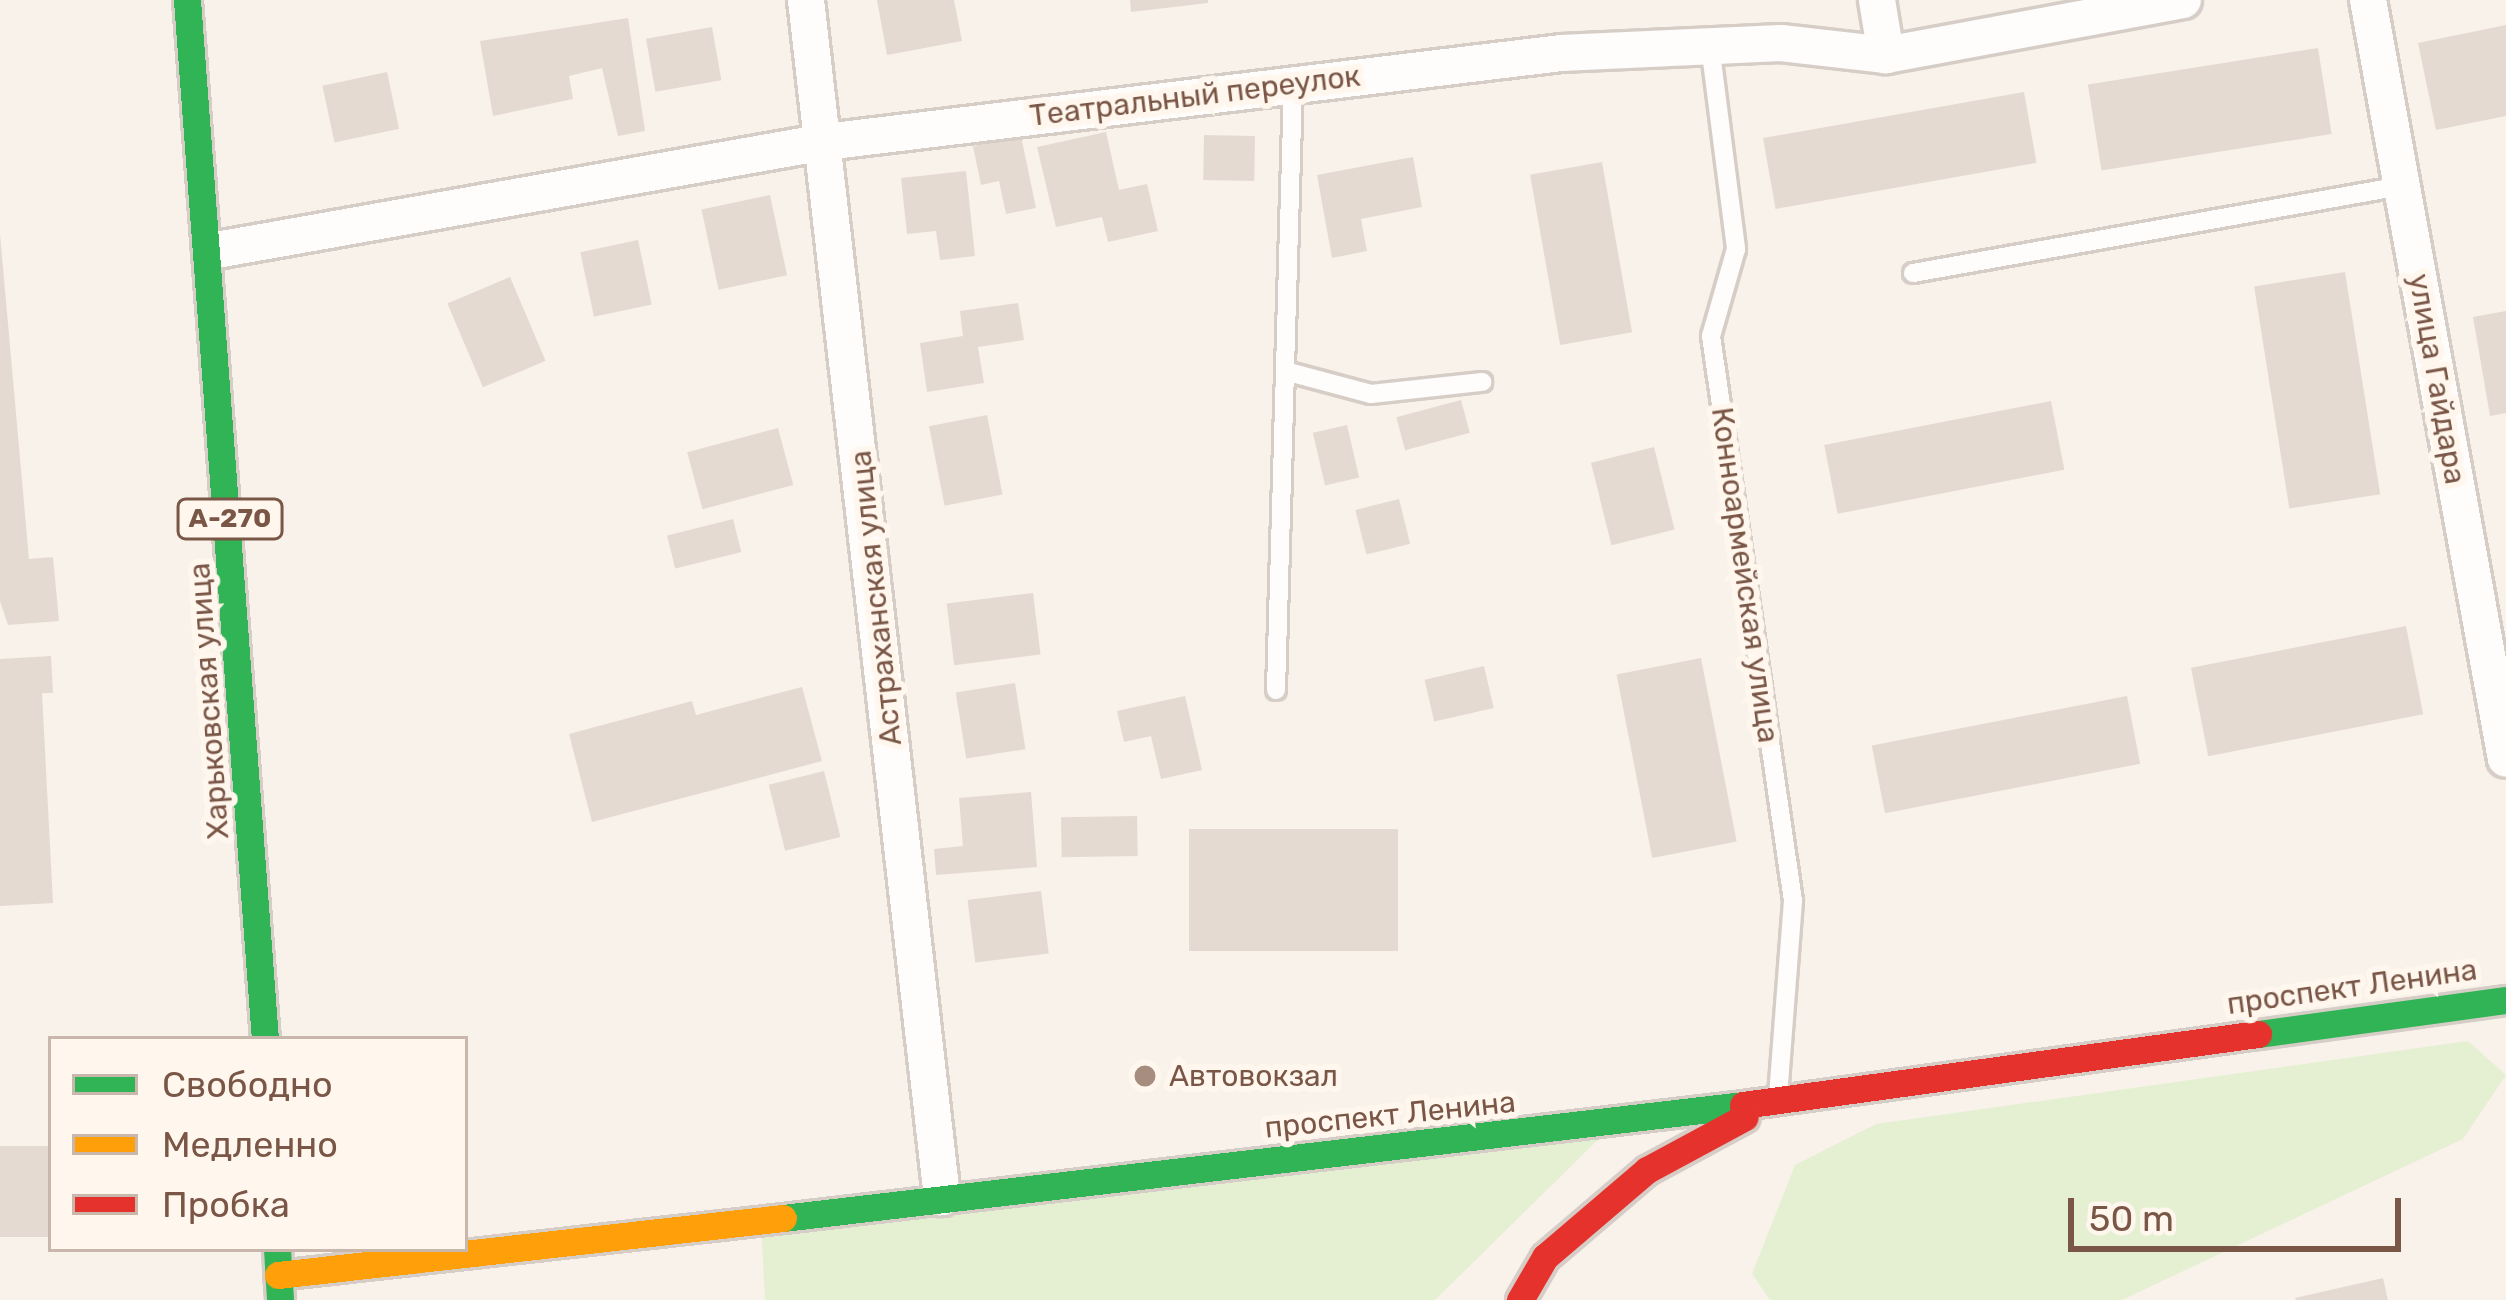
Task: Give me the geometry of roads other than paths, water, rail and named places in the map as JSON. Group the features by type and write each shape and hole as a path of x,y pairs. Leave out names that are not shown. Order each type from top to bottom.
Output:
{"main road":[{"name":"Харьковская улица","path":"187,0 211,251 265,1036"},
{"name":"проспект Ленина","path":"278,1275 1778,1100 2506,1000"},
{"path":"1520,1300 1545,1257 1647,1170 1778,1100"}],"street":[{"name":"Астраханская улица","path":"806,0 942,1197"},
{"path":"1876,0 1886,55"},
{"name":"Театральный переулок","path":"211,251 825,142 1562,53 1712,53 1781,43 1886,55 2183,0"},
{"name":"улица Гайдара","path":"2368,0 2506,759"}],"lane":[{"name":"Конноармейская улица","path":"1712,53 1736,249 1712,336 1792,901 1778,1100"},
{"path":"1276,690 1293,85"},
{"path":"1913,273 2402,187"},
{"path":"1285,371 1371,394 1481,382"}],"place":[{"name":"Автовокзал","path":"1145,1076"}]}
